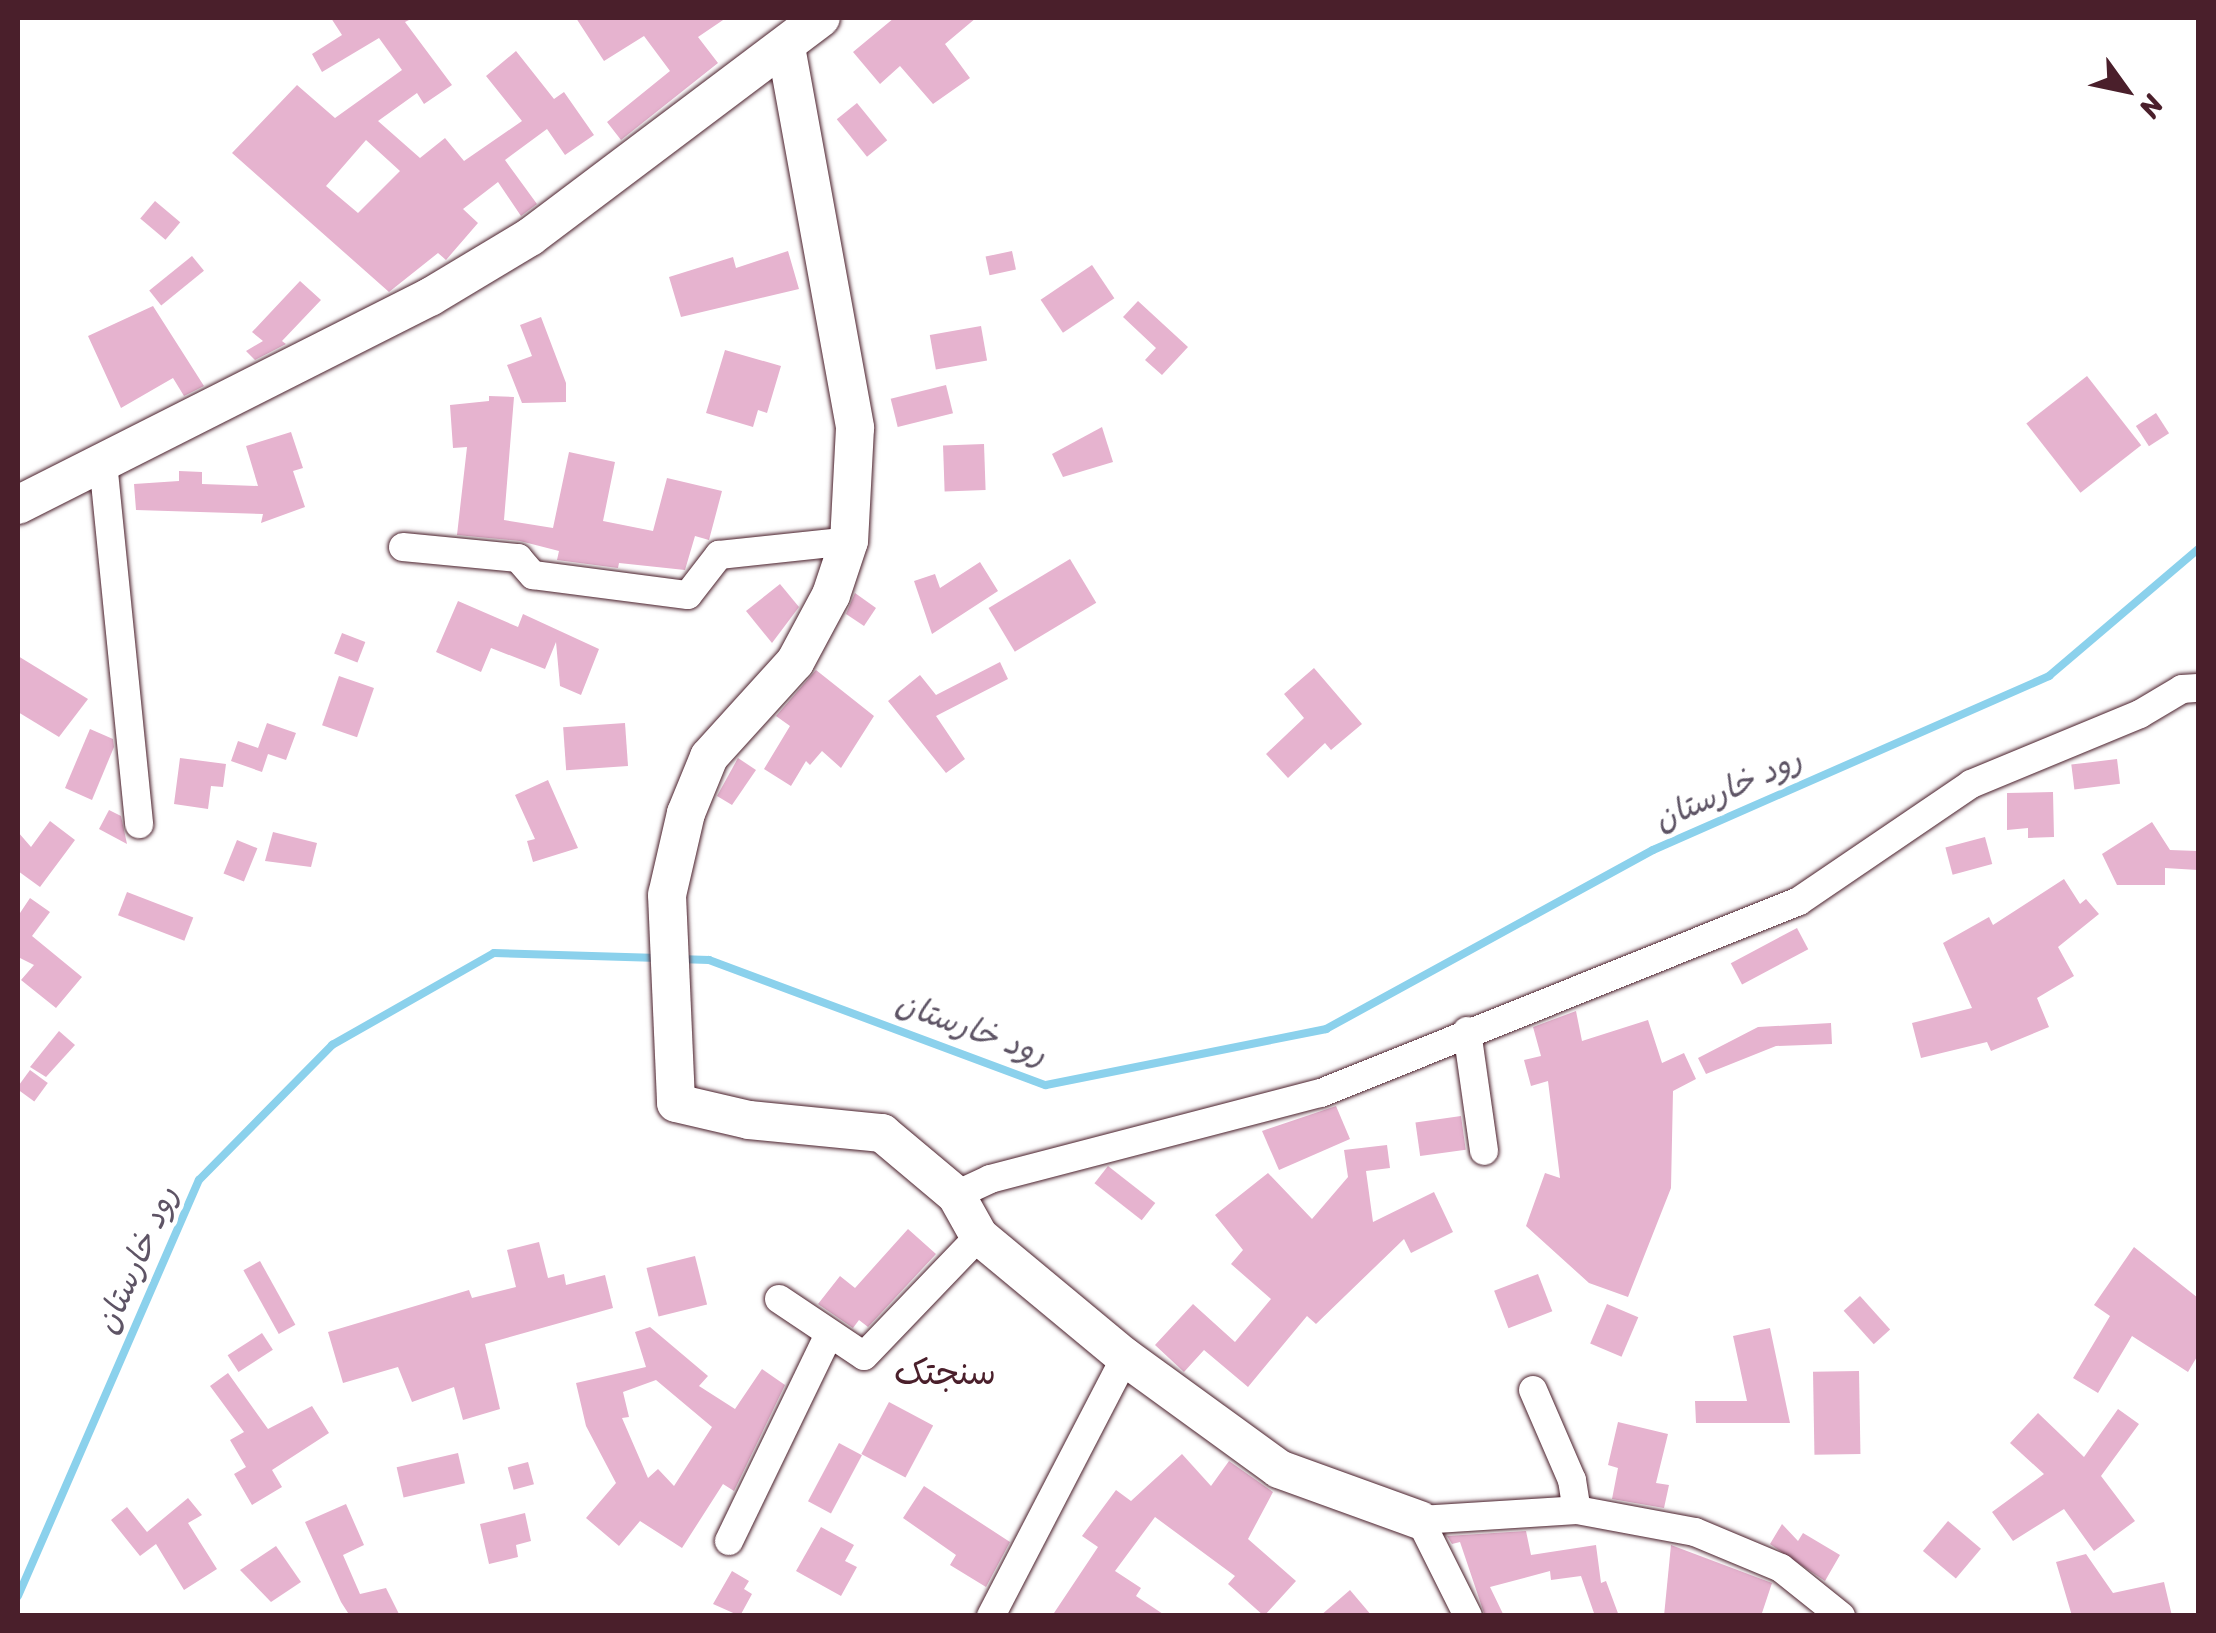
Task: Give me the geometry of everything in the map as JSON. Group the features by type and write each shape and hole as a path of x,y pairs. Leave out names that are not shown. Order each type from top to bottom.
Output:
{"street":[{"path":"18,504 430,297 530,237 822,18"},
{"path":"786,47 854,428 848,541 831,595 795,662 709,757 686,812 667,895 676,1103 749,1120 882,1132 956,1195 979,1236 1125,1357 1279,1468 1420,1520 1578,1510 1696,1532 1781,1568 1841,1616"},
{"path":"103,462 139,824"},
{"path":"403,547 518,558 533,575 688,595 718,555 848,541"},
{"path":"956,1195 990,1179 1321,1094 1467,1031 1800,901 1971,784 2140,714 2182,689 2198,688"},
{"path":"1467,1031 1484,1152"},
{"path":"779,1299 864,1356 979,1236"},
{"path":"729,1541 829,1334"},
{"path":"991,1616 1125,1357"},
{"path":"1533,1390 1572,1480 1578,1510"},
{"path":"1420,1520 1468,1616"}],"building":[{"path":"331,18 413,18 405,22 452,85 424,104 417,93 378,121 420,158 445,138 464,161 522,121 486,76 516,51 554,99 564,92 594,135 565,155 547,129 505,160 537,204 521,216 498,182 463,209 478,223 446,260 438,253 389,292 232,153 297,85 335,118 402,70 379,38 322,72 312,54 342,35","holes":["366,140 400,171 358,213 326,186"]},
{"path":"576,18 726,18 698,37 718,63 621,140 607,122 670,71 644,36 604,61"},
{"path":"894,18 976,18 945,44 970,78 933,104 900,66 880,84 853,52"},
{"path":"857,103 887,140 867,157 837,119"},
{"path":"155,201 180,222 165,240 140,219"},
{"path":"788,251 799,289 681,317 669,277 733,257 736,268"},
{"path":"1012,251 1016,270 990,275 986,257"},
{"path":"192,256 204,271 161,305 149,291"},
{"path":"1092,265 1114,298 1063,333 1041,300"},
{"path":"300,281 321,300 282,341 286,344 255,360 246,351 263,341 252,332"},
{"path":"1138,301 1188,347 1162,375 1145,360 1156,348 1123,317"},
{"path":"153,306 204,386 184,396 173,378 121,408 88,336"},
{"path":"541,317 566,383 566,402 522,403 507,365 532,356 520,325"},
{"path":"981,326 987,360 936,369 930,335"},
{"path":"725,350 781,366 767,413 758,410 753,427 706,413"},
{"path":"2087,376 2141,445 2081,493 2026,423"},
{"path":"946,385 953,413 898,427 891,399"},
{"path":"489,396 514,397 504,520 553,528 569,452 615,462 603,521 653,531 667,478 722,491 709,540 695,536 685,570 619,563 618,568 557,560 559,551 520,541 457,535 467,447 453,448 450,405 489,401"},
{"path":"2156,413 2169,433 2149,446 2136,426"},
{"path":"1102,427 1113,462 1063,477 1052,454"},
{"path":"291,432 303,468 293,471 305,507 261,523 263,514 136,510 134,484 179,481 179,471 202,472 202,484 258,486 246,446"},
{"path":"984,444 986,490 945,491 943,445"},
{"path":"1070,559 1096,603 1015,652 989,608"},
{"path":"980,562 998,591 932,634 914,581 935,574 940,588"},
{"path":"780,584 799,607 772,643 746,611"},
{"path":"855,593 876,608 864,626 846,614"},
{"path":"458,601 518,627 523,614 599,649 581,695 560,686 556,642 545,669 491,648 481,672 436,652"},
{"path":"342,633 365,642 357,662 334,654"},
{"path":"18,656 88,699 59,737 18,712"},
{"path":"1000,662 1008,679 936,716 965,759 946,773 888,701 920,675 936,695"},
{"path":"1314,668 1362,724 1331,750 1325,743 1288,778 1266,754 1304,718 1284,694"},
{"path":"816,670 874,716 841,768 822,751 810,765 806,761 791,786 764,769 790,726 776,716"},
{"path":"339,676 374,688 357,737 322,725"},
{"path":"267,723 296,733 286,760 268,754 262,772 231,761 238,741 258,748"},
{"path":"625,723 628,766 566,770 563,727"},
{"path":"90,729 113,739 114,747 92,800 65,788"},
{"path":"180,758 226,764 223,787 211,786 208,809 174,804"},
{"path":"738,758 756,770 732,805 717,796"},
{"path":"2117,759 2120,784 2074,789 2071,765"},
{"path":"548,780 578,848 533,862 527,841 535,839 515,795"},
{"path":"2053,792 2054,837 2028,838 2028,828 2007,830 2007,793"},
{"path":"109,810 121,816 127,844 99,829"},
{"path":"50,821 75,840 40,887 18,871 18,832 31,847"},
{"path":"2152,822 2170,850 2198,851 2198,870 2165,868 2165,885 2117,885 2102,854"},
{"path":"273,832 317,843 311,867 265,861"},
{"path":"1985,837 1992,864 1953,875 1945,848"},
{"path":"237,840 257,848 244,882 224,873"},
{"path":"2064,879 2080,904 2086,899 2099,914 2058,947 2074,976 2037,998 2049,1027 1991,1051 1987,1042 1921,1058 1912,1023 1972,1008 1943,943 1989,917 1993,925"},
{"path":"127,892 193,917 184,941 118,915"},
{"path":"30,898 50,912 32,936 82,977 56,1008 21,980 34,965 18,957 18,916"},
{"path":"1797,928 1808,949 1742,984 1731,963"},
{"path":"1576,1011 1582,1041 1648,1020 1662,1063 1684,1053 1696,1079 1673,1091 1671,1188 1628,1297 1589,1283 1526,1226 1545,1173 1560,1178 1548,1081 1531,1086 1524,1060 1541,1056 1533,1027"},
{"path":"1831,1023 1832,1044 1776,1046 1706,1074 1698,1058 1758,1027"},
{"path":"59,1031 75,1045 46,1077 30,1067"},
{"path":"30,1070 48,1083 34,1102 18,1090"},
{"path":"1336,1106 1350,1139 1279,1170 1262,1131"},
{"path":"1461,1116 1466,1150 1420,1156 1415,1122"},
{"path":"1387,1145 1390,1168 1366,1171 1373,1222 1434,1192 1453,1232 1411,1253 1404,1239 1316,1324 1307,1316 1248,1387 1204,1350 1184,1372 1155,1345 1193,1304 1235,1342 1271,1299 1231,1264 1243,1250 1215,1215 1268,1173 1312,1219 1348,1177 1344,1150"},
{"path":"1108,1166 1155,1203 1142,1220 1094,1183"},
{"path":"908,1229 936,1254 868,1327 859,1320 853,1328 818,1304 840,1276 855,1288"},
{"path":"539,1242 548,1278 564,1274 566,1285 605,1275 613,1308 485,1344 500,1409 463,1420 454,1387 412,1402 398,1367 343,1383 328,1332 469,1290 472,1298 516,1287 507,1250"},
{"path":"2134,1247 2198,1298 2198,1355 2188,1372 2132,1336 2098,1393 2073,1378 2110,1316 2094,1305"},
{"path":"695,1256 707,1305 659,1317 646,1268"},
{"path":"260,1261 295,1325 279,1334 243,1270"},
{"path":"1538,1274 1552,1311 1508,1328 1494,1291"},
{"path":"1860,1296 1890,1329 1874,1344 1844,1311"},
{"path":"1607,1304 1638,1317 1621,1357 1590,1344"},
{"path":"650,1327 708,1376 699,1386 735,1409 762,1369 785,1385 734,1491 723,1484 682,1548 640,1521 619,1546 586,1518 616,1483 586,1426 576,1383 646,1367 635,1332","holes":["656,1380 712,1427 674,1486 658,1469 648,1478 622,1418 629,1417 623,1392"]},
{"path":"1770,1328 1790,1423 1696,1423 1695,1401 1747,1401 1733,1336"},
{"path":"262,1333 273,1350 239,1372 228,1355"},
{"path":"1859,1371 1860,1454 1814,1455 1813,1372"},
{"path":"228,1373 268,1429 312,1406 329,1433 272,1470 282,1487 252,1505 234,1474 246,1467 230,1440 244,1432 210,1386"},
{"path":"889,1402 933,1425 905,1478 861,1454"},
{"path":"2118,1409 2139,1424 2101,1476 2135,1521 2094,1551 2064,1509 2013,1541 1992,1512 2044,1474 2010,1443 2038,1413 2084,1457"},
{"path":"1618,1422 1668,1434 1656,1483 1669,1485 1664,1508 1612,1499 1618,1468 1608,1465"},
{"path":"839,1443 862,1455 831,1513 808,1501"},
{"path":"458,1453 465,1483 404,1497 397,1467"},
{"path":"1182,1454 1211,1486 1229,1461 1273,1492 1248,1539 1296,1581 1264,1616 1228,1584 1235,1576 1155,1517 1115,1571 1141,1588 1136,1596 1166,1616 1052,1616 1098,1547 1082,1536 1116,1490 1131,1501"},
{"path":"528,1462 534,1484 514,1490 508,1467"},
{"path":"924,1486 1010,1542 986,1587 950,1565 956,1555 903,1518"},
{"path":"188,1498 202,1515 188,1523 217,1569 184,1590 156,1544 140,1556 111,1520 127,1507 147,1532"},
{"path":"346,1504 364,1545 343,1555 360,1594 386,1588 400,1616 350,1616 341,1602 305,1522"},
{"path":"525,1513 531,1541 516,1545 518,1557 489,1564 480,1524"},
{"path":"1948,1521 1981,1549 1956,1579 1923,1551"},
{"path":"1782,1524 1798,1541 1803,1533 1840,1555 1825,1581 1770,1544"},
{"path":"821,1527 854,1545 845,1561 857,1567 841,1596 796,1571"},
{"path":"1526,1531 1531,1555 1596,1545 1601,1583 1606,1581 1619,1616 1595,1616 1581,1576 1551,1580 1550,1571 1490,1587 1504,1616 1485,1616 1460,1542 1452,1544 1447,1536"},
{"path":"1671,1545 1772,1583 1761,1616 1664,1616"},
{"path":"276,1546 301,1582 271,1602 240,1570"},
{"path":"2086,1554 2113,1593 2164,1582 2172,1616 2072,1616 2056,1562"},
{"path":"732,1571 749,1581 744,1589 752,1594 740,1616 713,1604"},
{"path":"1350,1590 1372,1616 1320,1616"}],"waterway":[{"name":"رود خارستان","path":"678,959 709,960 1046,1085 1326,1029 1653,850 2049,676 2198,549"},
{"name":"رود خارستان","path":"18,1596 199,1180 332,1045 494,953 659,958"}],"district":[{"name":"سنجتک","path":"945,1372"}]}
